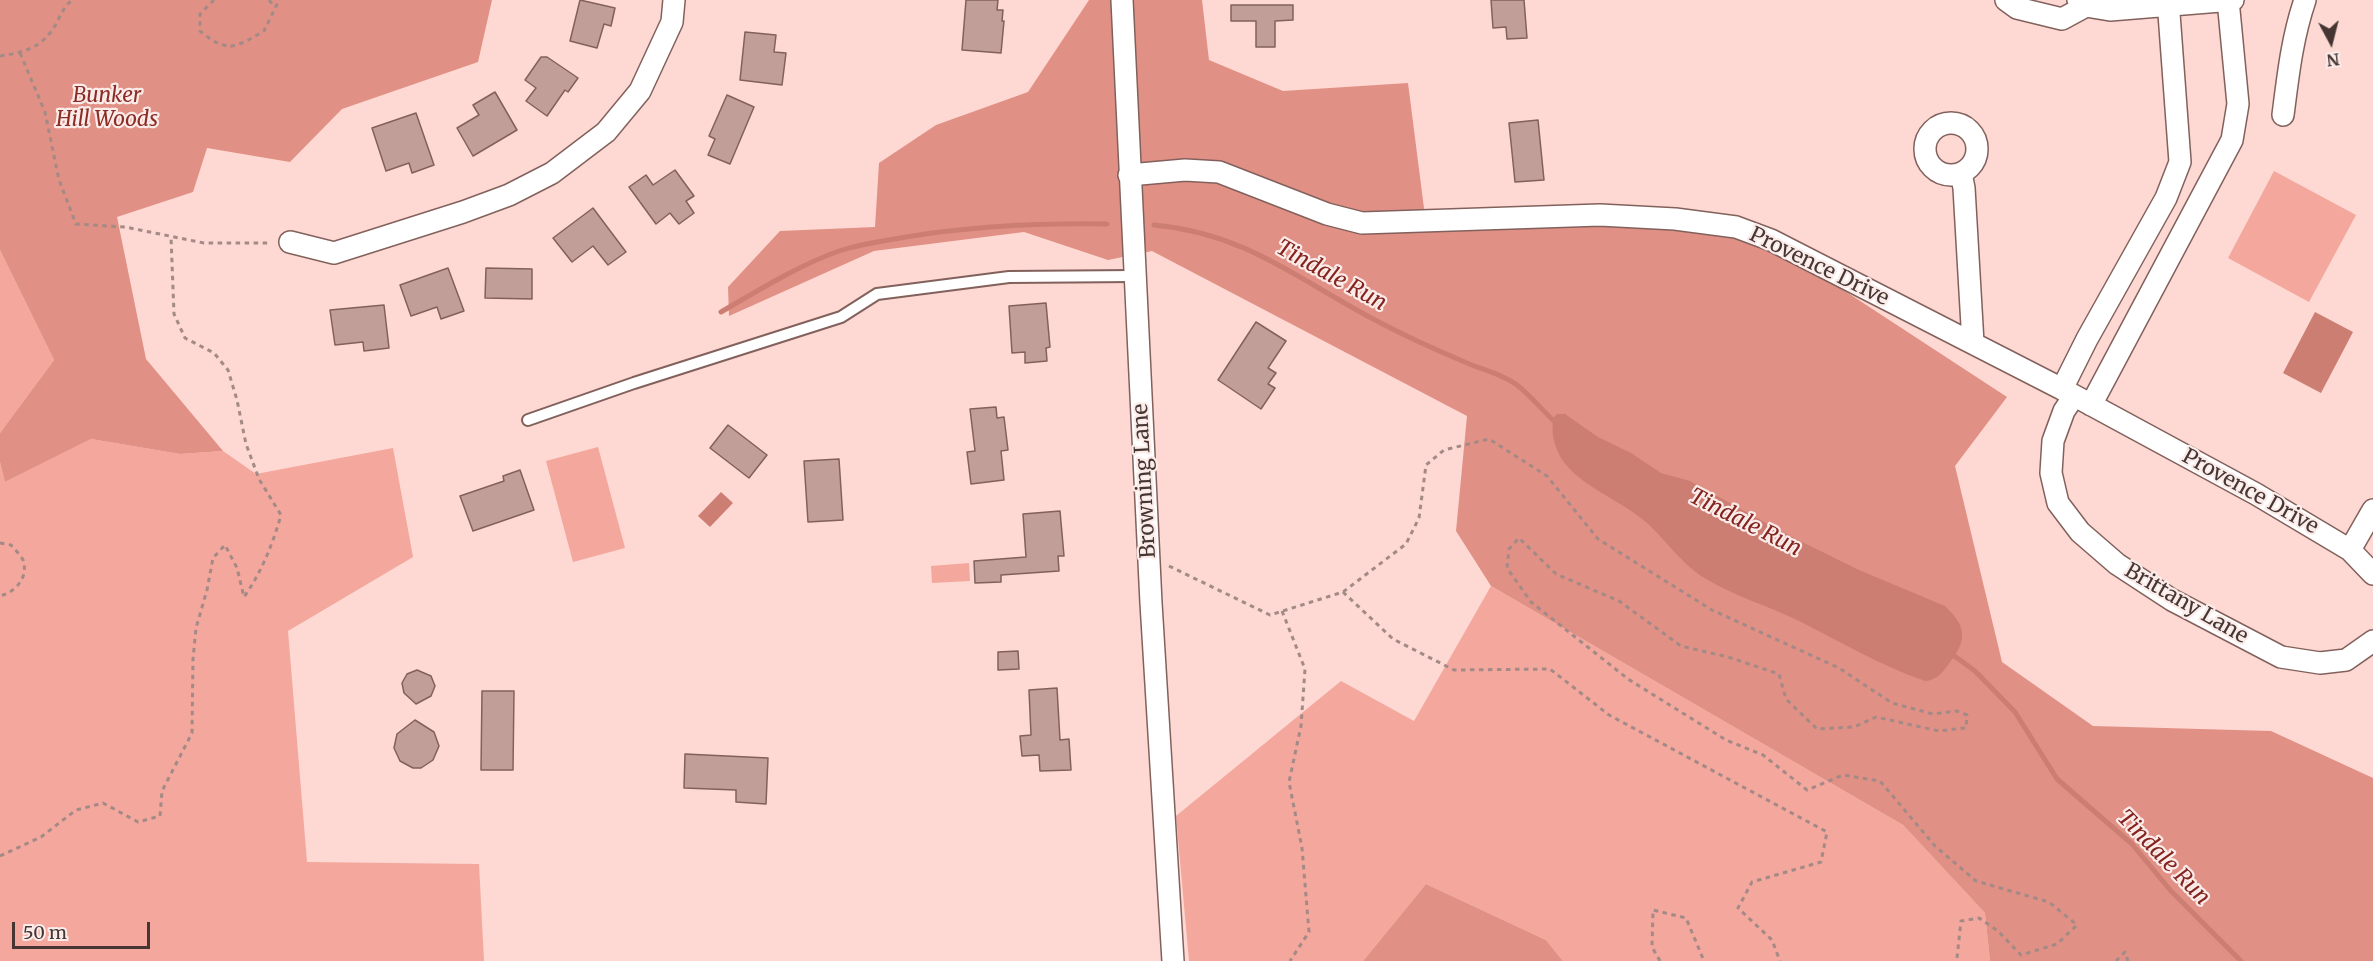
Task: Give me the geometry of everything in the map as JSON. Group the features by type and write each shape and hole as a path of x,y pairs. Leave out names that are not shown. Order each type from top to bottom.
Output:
{"street":[{"path":"290,242 334,253 510,195 552,173 606,132 640,91 672,22 674,0"},
{"name":"Browning Lane","path":"1122,0 1134,276 1173,961"},
{"path":"2006,0 2017,8 2062,19 2082,3 2110,10 2168,3 2230,0 2238,104 2232,140 2076,397"},
{"path":"2283,115 2294,36 2305,0"},
{"path":"2076,397 2087,339 2166,198 2180,162 2168,3"},
{"name":"Provence Drive","path":"1129,175 1185,170 1219,172 1327,214 1362,223 1600,215 1675,219 1736,227 1771,240 2076,397 2256,494 2350,550 2373,574"},
{"path":"1961,173 1964,188 1973,344"},
{"name":"Brittany Lane","path":"2076,397 2064,411 2053,441 2051,473 2058,503 2080,532 2117,564 2172,600 2281,657 2320,663 2346,660 2373,641"},
{"path":"2350,550 2373,510"}],"lane":[{"path":"528,420 634,383 841,317 877,294 1009,277 1134,276"}],"path":[{"path":"0,56 20,53 44,41 64,7 72,0"},
{"path":"214,0 200,15 200,32 213,41 229,46 245,42 264,32 279,0"},
{"path":"269,0 275,7"},
{"path":"20,53 45,112 59,180 76,224 125,227 204,243 290,242"},
{"path":"0,856 41,837 76,810 103,803 138,822 160,816 162,791 192,733 193,659 196,628 213,558 225,545 237,568 244,597 258,577 271,551 281,515 255,470 246,444 228,370 214,353 185,338 174,314 171,237"},
{"path":"1149,556 1270,615 1343,592 1406,544 1419,518 1425,465 1444,450 1489,439 1547,476 1598,540 1712,610 1839,668 1892,703 1933,714 1957,711 1967,715 1966,728 1939,731 1876,717 1854,727 1817,729 1786,699 1779,674 1728,657 1681,646 1619,601 1556,574 1520,538 1509,549 1507,568 1531,602 1628,679 1726,740 1763,755 1807,790 1843,775 1880,781 1935,846 1976,881 2049,902 2077,925 2057,944 2021,955 1998,931 1979,918 1960,921 1957,958 1959,961"},
{"path":"0,543 11,544 23,560 23,578 13,592 0,596"},
{"path":"1343,592 1393,639 1454,670 1550,669 1609,716 1827,832 1821,862 1752,882 1738,908 1772,940 1779,961"},
{"path":"1282,611 1305,669 1301,726 1289,782 1302,848 1309,932 1290,961"},
{"path":"1660,961 1652,947 1653,910 1686,918 1704,961"},
{"path":"2116,961 2125,952 2128,961"}],"shaded area":[{"path":"2274,171 2356,215 2309,302 2228,258"},
{"path":"0,250 54,360 0,433"},
{"path":"91,439 180,454 223,451 256,474 393,448 413,557 288,631 307,862 479,864 484,961 0,961 0,462 5,482"},
{"path":"598,447 625,548 573,562 546,461"},
{"path":"969,563 970,581 932,583 931,566"},
{"path":"1491,586 1903,825 1985,913 1990,961 1563,961 1546,940 1426,884 1363,961 1189,961 1176,816 1341,681 1414,721"}],"green space":[{"name":"Bunker Hill Woods","path":"0,0 492,0 478,62 342,109 290,162 207,148 193,192 117,217 146,359 223,451 180,454 91,439 5,482 0,462 0,433 54,360 0,250"},
{"path":"1089,0 1202,0 1209,60 1283,91 1408,83 1426,224 1747,227 2007,397 1955,466 2002,662 2093,726 2271,731 2373,778 2373,961 1990,961 1985,913 1903,825 1491,586 1456,531 1467,416 1152,251 1108,260 1024,232 874,251 729,316 728,287 780,231 875,227 879,163 936,125 1028,92"},
{"path":"1426,884 1546,940 1563,961 1363,961"}],"water":[{"path":"2315,312 2353,332 2321,393 2283,373"},
{"path":"1557,414 1565,414 1598,437 1631,453 1661,473 1690,481 1786,534 1859,570 1945,606 1961,628 1959,649 1938,676 1925,681 1876,661 1797,620 1728,591 1706,579 1682,560 1647,523 1570,470 1560,456 1554,439 1553,418"},
{"path":"721,492 733,503 710,527 698,516"}],"building":[{"path":"580,0 615,8 611,26 604,24 597,48 570,41"},
{"path":"966,0 998,0 997,10 1003,10 1002,21 1004,21 1001,53 962,50"},
{"path":"1491,0 1524,0 1527,38 1507,39 1506,27 1493,28"},
{"path":"1231,5 1293,5 1293,20 1275,21 1275,47 1256,47 1256,21 1231,21"},
{"path":"745,32 776,35 774,52 786,53 782,85 740,80"},
{"path":"541,57 547,57 578,78 568,92 565,90 547,116 526,101 536,88 525,80"},
{"path":"495,92 517,130 473,156 457,128 479,115 473,105"},
{"path":"727,95 754,107 730,164 708,155 715,139 709,136"},
{"path":"416,113 434,165 412,173 409,163 386,171 372,128"},
{"path":"1538,120 1544,180 1515,182 1509,123"},
{"path":"675,170 694,196 686,201 694,213 679,224 670,213 656,224 629,187 646,175 653,185"},
{"path":"593,208 626,252 608,265 593,246 572,262 553,238"},
{"path":"448,268 464,311 441,319 437,307 411,316 400,285"},
{"path":"486,268 532,269 532,299 485,298"},
{"path":"1046,303 1050,347 1046,348 1047,361 1025,363 1025,352 1012,353 1009,306"},
{"path":"384,305 389,348 364,351 363,342 335,345 330,310"},
{"path":"1256,322 1286,341 1268,368 1276,373 1268,384 1275,388 1261,409 1218,380"},
{"path":"996,407 997,418 1004,417 1008,450 1001,451 1004,480 971,484 967,452 975,451 970,409"},
{"path":"728,425 767,455 749,478 710,448"},
{"path":"839,459 843,520 808,522 804,461"},
{"path":"520,470 534,510 473,531 460,496 504,481 503,476"},
{"path":"1060,511 1064,556 1058,556 1059,571 1001,575 1001,582 975,583 974,561 1026,557 1023,514"},
{"path":"1018,651 1019,669 998,670 998,652"},
{"path":"417,670 431,676 435,686 431,696 416,704 404,693 402,683 407,674"},
{"path":"1057,688 1060,740 1069,739 1071,770 1040,771 1039,755 1022,756 1020,736 1031,735 1029,690"},
{"path":"482,691 514,691 513,770 481,770"},
{"path":"415,720 434,732 439,746 433,760 421,768 413,768 400,761 394,748 397,734"},
{"path":"685,754 768,758 766,804 736,802 736,790 684,788"}],"waterway":[{"name":"Tindale Run","path":"721,312 808,264 855,246 931,233 981,228 1107,224"},
{"name":"Tindale Run","path":"1154,225 1187,230 1216,238 1270,260 1398,332 1511,381 1556,423"},
{"name":"Tindale Run","path":"1949,652 1975,671 2015,712 2057,779 2132,844 2171,891 2241,961"}]}
